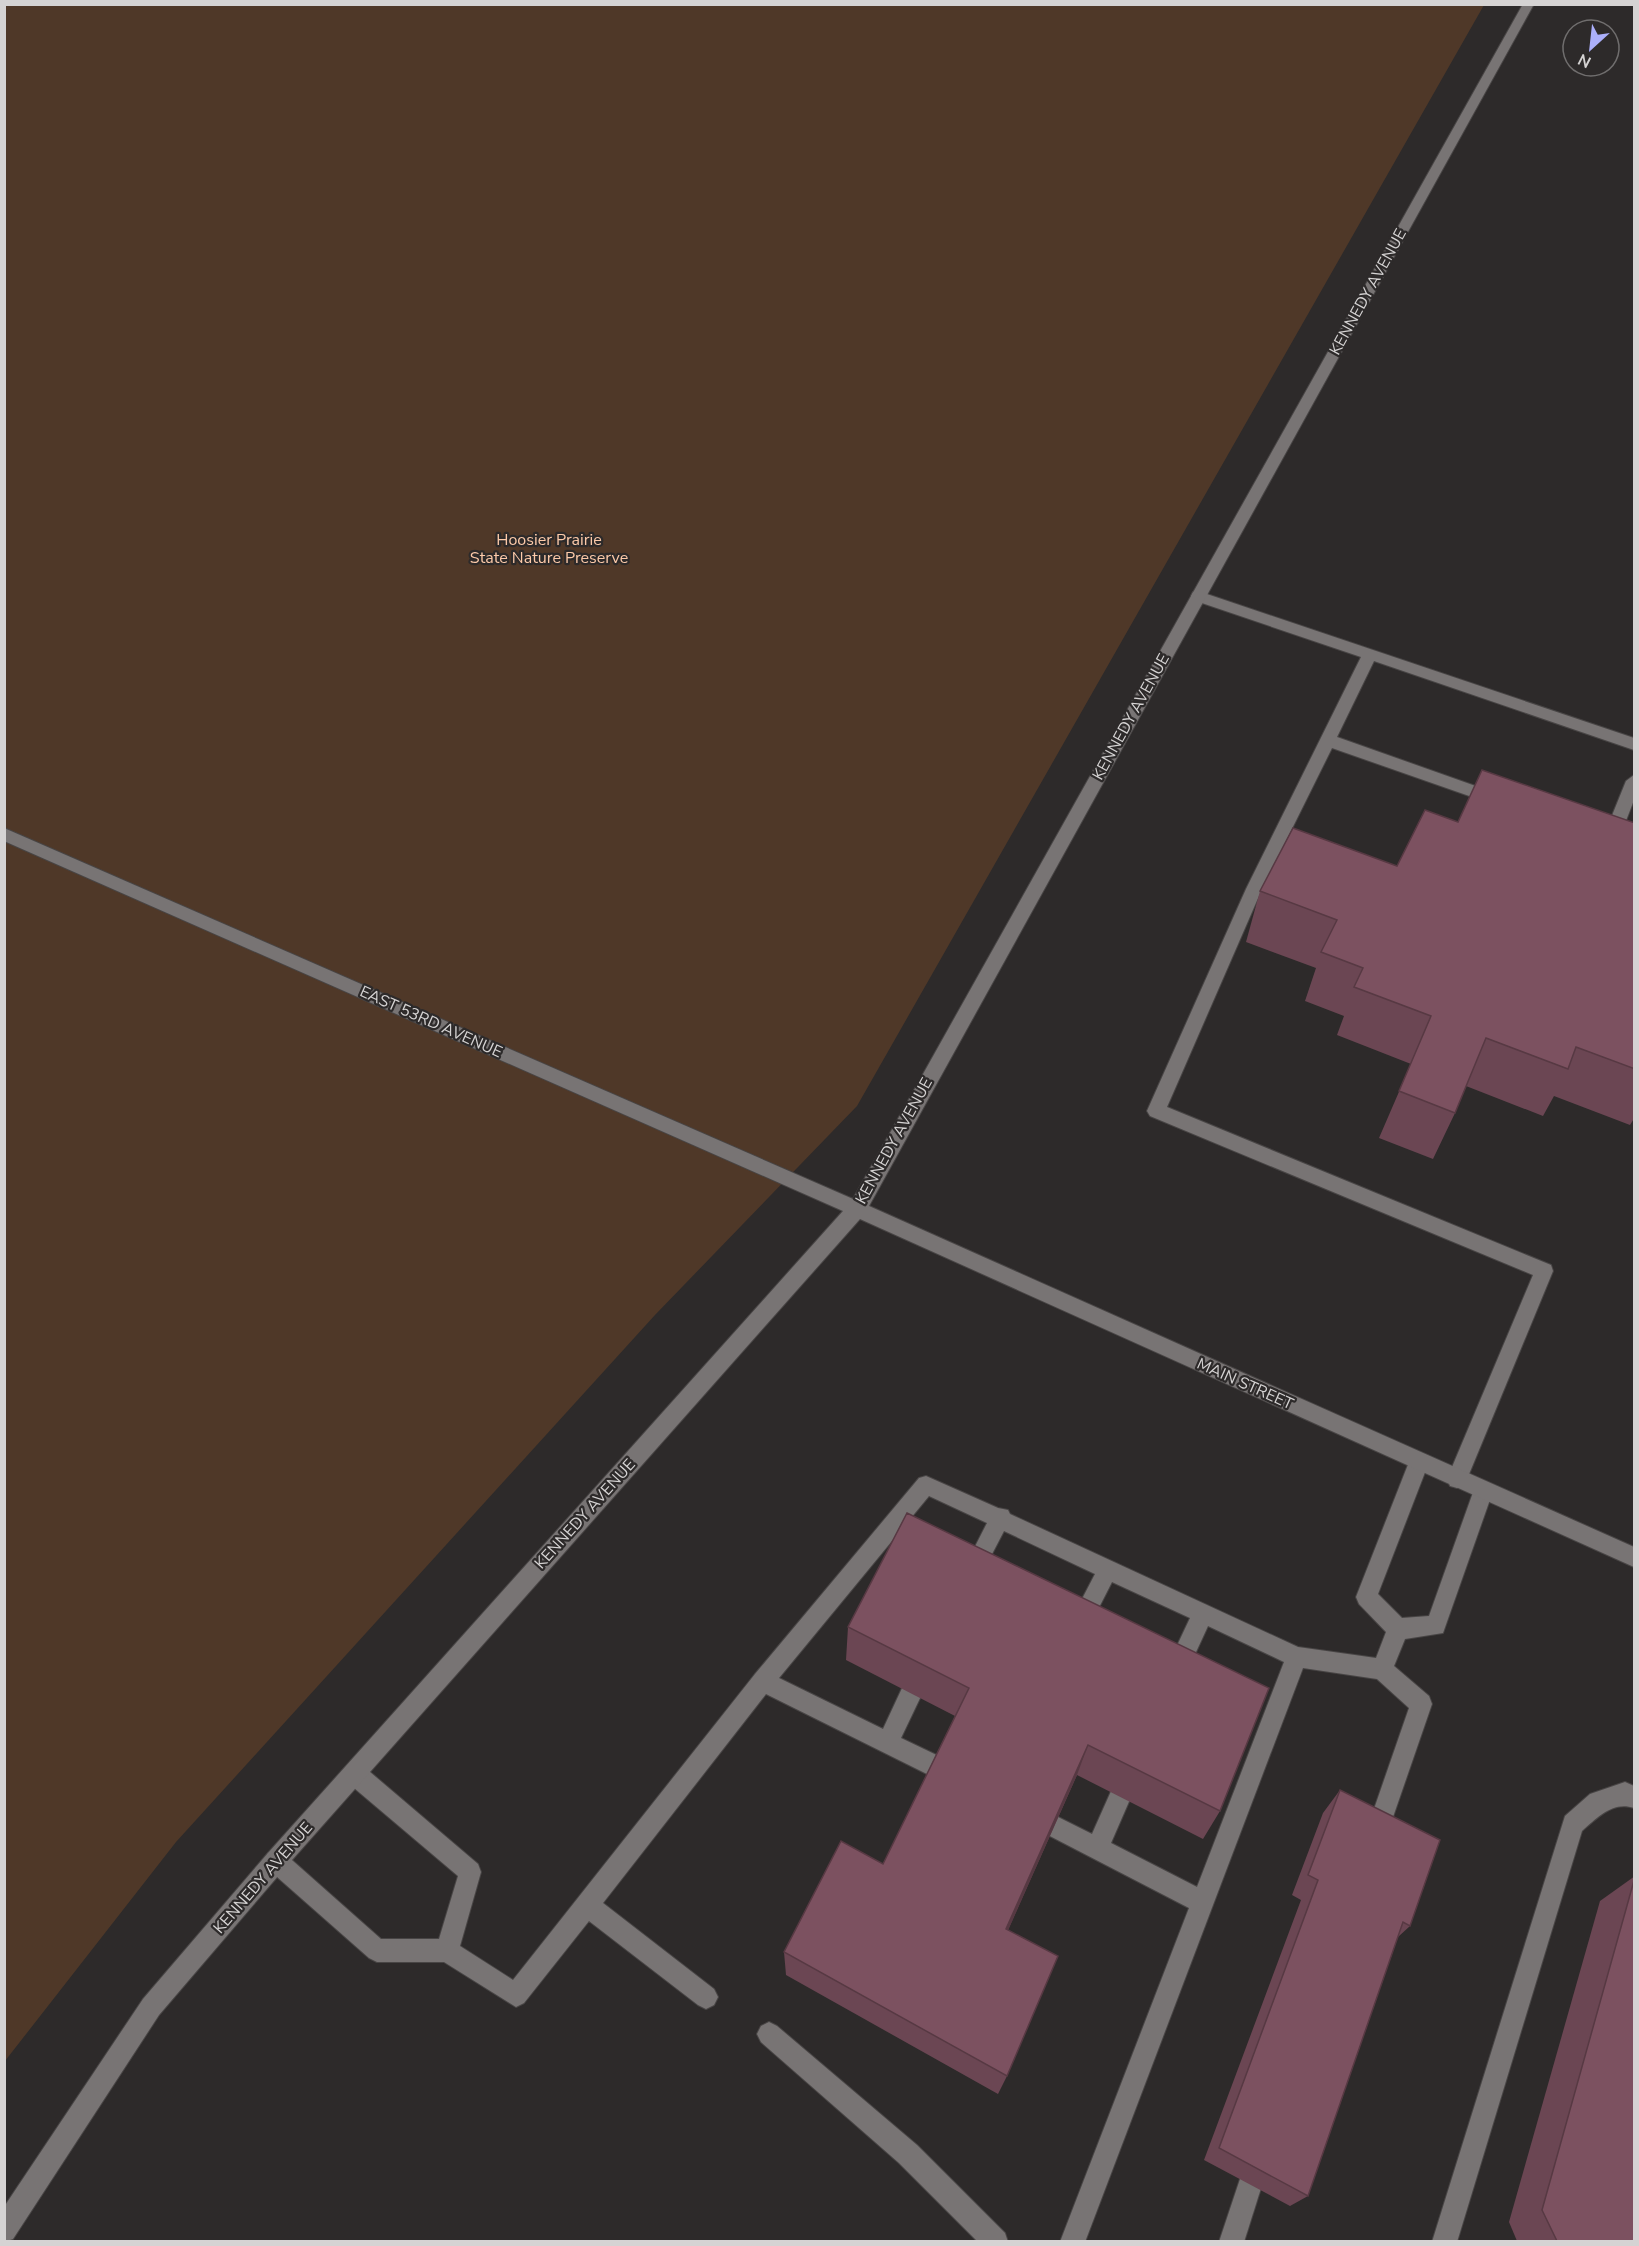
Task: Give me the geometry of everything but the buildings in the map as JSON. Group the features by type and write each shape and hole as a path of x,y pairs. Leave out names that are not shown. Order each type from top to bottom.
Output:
{"street":[{"name":"KENNEDY AVENUE","path":"4,2230 151,2007 276,1861 856,1209 1529,4"},
{"path":"1198,596 1635,744"},
{"path":"1370,654 1254,889 1156,1111 1544,1271 1457,1479"},
{"path":"1328,740 1508,804"},
{"path":"1588,831 1599,835 1616,827 1635,781"},
{"name":"EAST 53RD AVENUE","path":"4,834 856,1209"},
{"name":"MAIN STREET","path":"856,1209 1635,1557"},
{"path":"1419,1462 1366,1598 1398,1629 1436,1626 1484,1491"},
{"path":"276,1861 377,1950 447,1951 516,1995 762,1681 926,1485 1297,1657 1382,1669 1421,1704 1374,1839"},
{"path":"967,1582 1001,1518"},
{"path":"1075,1634 1108,1569"},
{"path":"1171,1682 1203,1613"},
{"path":"1382,1669 1398,1629"},
{"path":"1072,2241 1297,1657"},
{"path":"762,1681 939,1768"},
{"path":"887,1743 911,1694"},
{"path":"355,1774 470,1872 447,1951"},
{"path":"1444,2241 1573,1824 1598,1802 1625,1793 1635,1797"},
{"path":"1097,1848 1120,1797"},
{"path":"1054,1826 1202,1902"},
{"path":"587,1905 706,1997"},
{"path":"769,2034 908,2154 996,2241"},
{"path":"1231,2241 1250,2185"}],"green space":[{"name":"Hoosier Prairie State Nature Preserve","path":"5,5 1484,5 857,1106 655,1315 176,1842 5,2061"}]}
